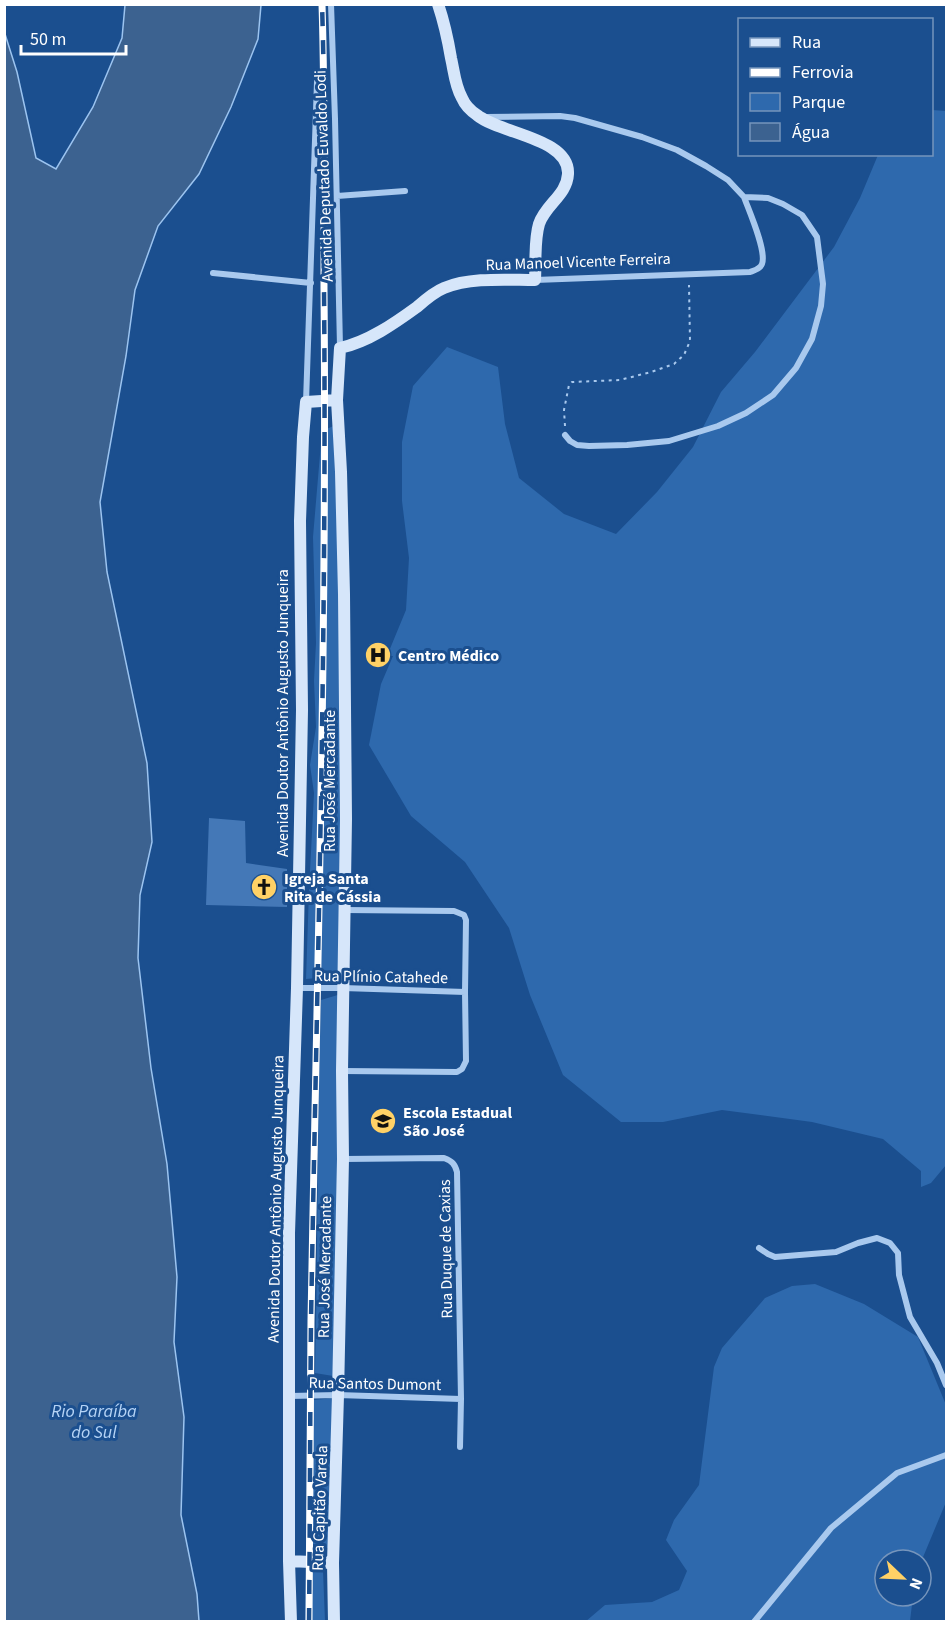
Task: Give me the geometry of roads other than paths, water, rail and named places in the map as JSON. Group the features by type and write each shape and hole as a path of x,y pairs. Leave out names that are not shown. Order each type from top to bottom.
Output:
{"street":[{"name":"Avenida Deputado Euvaldo Lodi","path":"331,4 340,348"},
{"path":"438,4 456,85 462,99 479,117 546,143 567,162 566,185 539,224 535,280"},
{"name":"Avenida Doutor Antônio Augusto Junqueira","path":"291,1622 289,1562 290,1233 302,710 300,521 317,82"},
{"path":"479,117 560,116 642,137 677,150 706,166 728,180 744,197 768,198 783,204 802,215 817,237 823,284 821,306 812,339 796,368 773,395 746,413 718,426 669,441 589,446 577,445 566,435"},
{"path":"337,196 405,191"},
{"name":"Rua Manoel Vicente Ferreira","path":"340,348 373,336 441,289 459,283 750,272 762,265 763,258 758,235 744,197"},
{"path":"213,273 311,283"},
{"name":"Rua José Mercadante","path":"339,1395 346,796 344,594 337,400 340,348"},
{"path":"306,402 337,400"},
{"path":"342,1071 457,1072 462,1069 466,1061 466,920 464,915 454,911 344,910"},
{"name":"Rua Plínio Catahede","path":"297,988 465,992"},
{"name":"Rua Duque de Caxias","path":"343,1159 444,1158 451,1160 455,1165 458,1184 460,1447"},
{"path":"759,1248 775,1257 836,1252 877,1238 890,1243 898,1253 899,1275 910,1317 937,1363 946,1385"},
{"name":"Rua Santos Dumont","path":"289,1396 339,1395 461,1399"},
{"name":"Rua Capitão Varela","path":"334,1622 333,1563 339,1395"},
{"path":"754,1622 831,1528 897,1473 946,1455"},
{"path":"289,1562 333,1563"}],"water":[{"name":"Rio Paraíba do Sul","path":"125,5 261,5 258,39 231,107 199,174 158,226 135,290 126,356 100,502 107,572 147,763 152,842 140,895 138,958 151,1068 167,1164 177,1277 174,1342 184,1417 181,1515 197,1594 199,1621 5,1621 5,34 17,72 36,158 56,169 93,107 122,38"}],"railway":[{"path":"309,1622 311,1321 324,547 322,4"}],"place":[{"name":"Centro Médico","path":"378,655"},
{"name":"Igreja Santa Rita de Cássia","path":"264,887"},
{"name":"Escola Estadual São José","path":"383,1121"}]}
